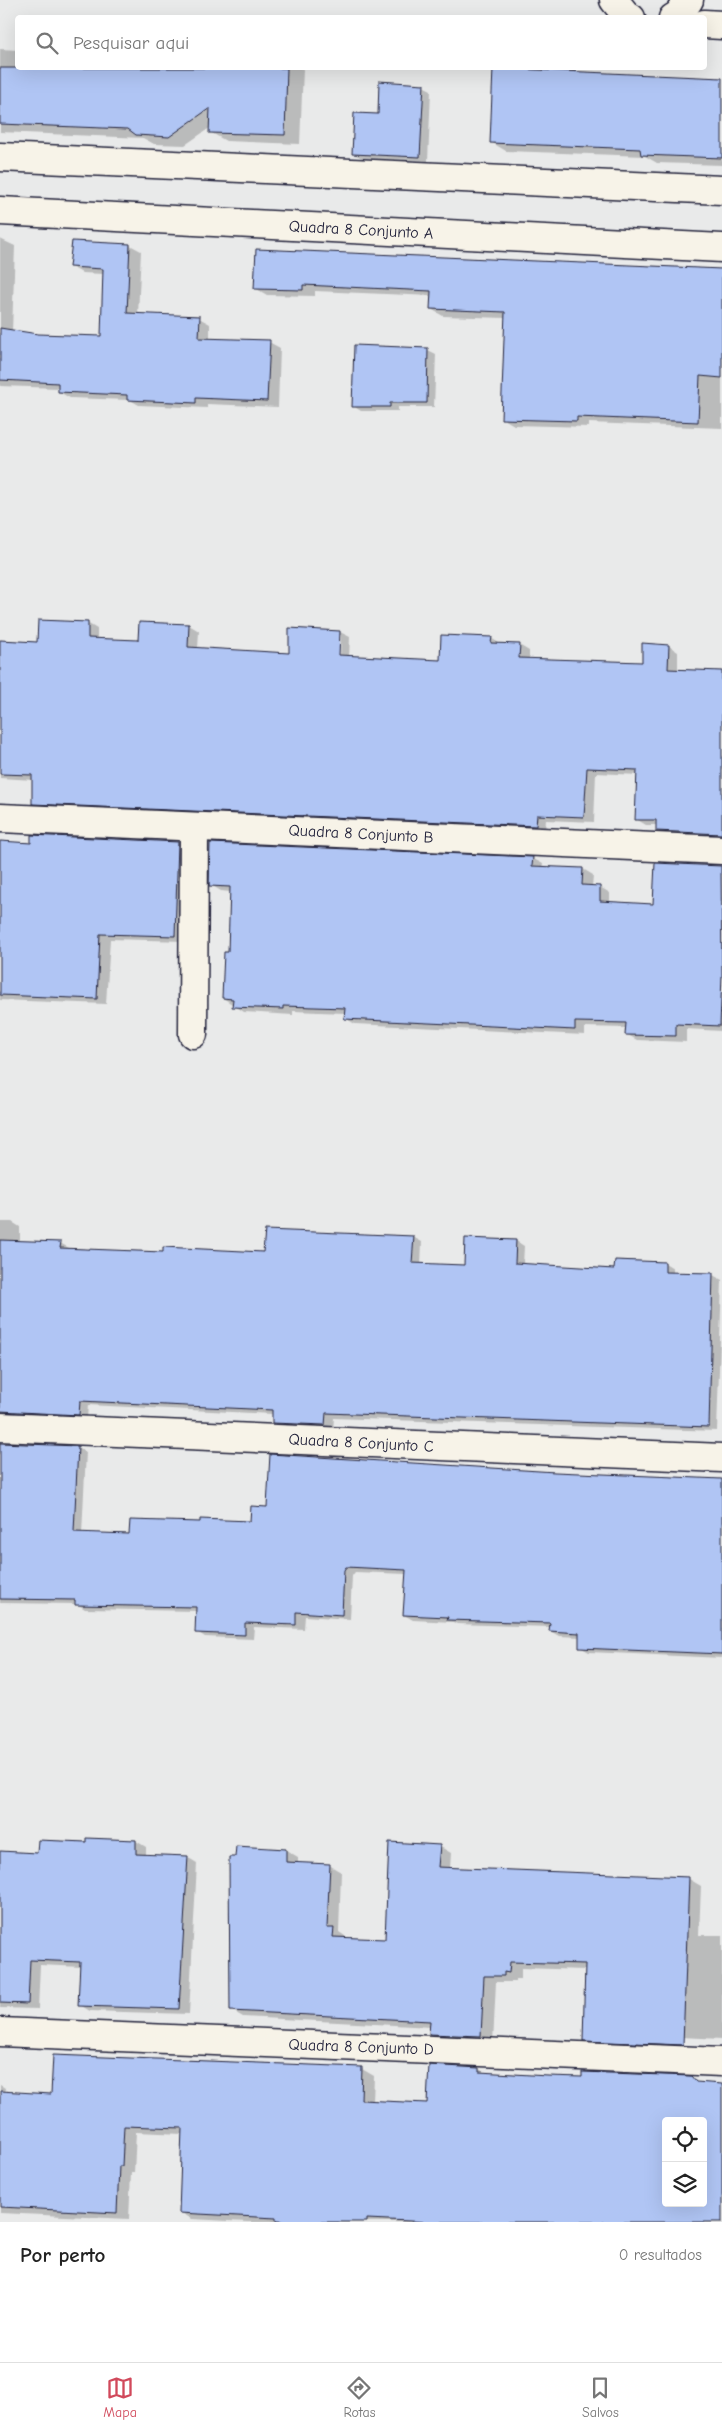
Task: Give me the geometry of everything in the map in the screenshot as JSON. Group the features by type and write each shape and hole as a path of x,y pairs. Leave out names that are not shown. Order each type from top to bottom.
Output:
{"street":[{"path":"614,0 626,15"},
{"path":"707,24 722,25"},
{"path":"0,157 722,190"},
{"name":"Quadra 8 Conjunto A","path":"0,211 722,248"},
{"name":"Quadra 8 Conjunto B","path":"0,818 722,850"},
{"path":"193,1034 194,827"},
{"name":"Quadra 8 Conjunto C","path":"0,1427 722,1458"},
{"name":"Quadra 8 Conjunto D","path":"0,2032 722,2062"}],"building":[{"path":"0,68 15,68 15,70 287,70 285,135 209,133 210,108 169,137 136,135 128,129 0,124"},
{"path":"493,70 539,70 722,78 722,158 641,155 640,149 490,143"},
{"path":"379,81 424,84 420,157 352,154 354,113 378,114"},
{"path":"72,241 130,244 127,313 200,316 199,338 270,340 267,401 196,398 196,403 127,400 127,395 58,392 58,383 0,380 0,328 38,334 101,336 103,269 69,267"},
{"path":"256,249 722,269 722,378 700,376 698,422 577,417 577,421 501,419 505,312 430,309 431,291 303,285 303,290 254,289"},
{"path":"354,345 428,348 427,403 390,403 390,407 352,407"},
{"path":"38,620 88,622 88,638 138,640 139,622 189,624 188,647 289,653 289,628 340,631 339,655 440,660 441,635 492,637 491,643 520,644 519,658 642,662 642,643 669,645 668,669 722,671 722,834 656,831 656,820 635,820 637,770 587,768 584,817 537,815 536,826 32,804 32,775 0,774 0,640 37,642"},
{"path":"31,835 178,842 175,936 100,934 97,999 0,995 0,841 31,843"},
{"path":"210,843 533,857 532,866 583,868 582,885 600,886 600,901 653,904 655,863 721,866 722,975 720,1026 676,1024 676,1036 625,1035 626,1023 575,1022 575,1030 344,1019 345,1008 283,1006 283,1009 232,1007 233,999 222,998 224,952 228,952 230,887 209,886"},
{"path":"265,1230 414,1236 412,1263 464,1265 465,1238 516,1240 515,1263 614,1269 615,1260 665,1262 665,1272 713,1273 709,1427 326,1413 325,1425 272,1423 272,1410 80,1401 79,1415 0,1411 0,1240 61,1242 60,1248 163,1252 163,1247 263,1252"},
{"path":"0,1443 78,1446 74,1532 129,1534 130,1520 200,1522 200,1519 250,1521 251,1506 267,1507 270,1454 555,1472 722,1479 722,1654 579,1648 579,1633 549,1631 550,1623 447,1620 448,1617 403,1615 406,1570 346,1567 344,1570 342,1615 296,1612 296,1625 245,1623 245,1635 195,1633 196,1607 75,1605 75,1600 0,1599"},
{"path":"86,1838 136,1840 136,1854 188,1856 179,2009 78,2006 80,1962 30,1960 28,2004 0,2003 0,1851 37,1853 38,1840 86,1842"},
{"path":"389,1842 440,1845 438,1867 689,1877 683,2045 583,2041 585,1964 510,1962 509,1973 504,1972 504,1976 484,1976 481,2036 429,2034 430,2021 230,2011 229,1857 235,1857 236,1846 286,1849 286,1862 330,1864 327,1928 334,1928 333,1937 385,1939"},
{"path":"53,2055 362,2067 361,2100 427,2103 429,2065 479,2068 479,2072 548,2076 582,2077 582,2072 691,2076 696,2082 722,2084 722,2222 431,2222 367,2219 367,2222 292,2222 276,2221 276,2218 179,2213 182,2128 124,2126 122,2166 119,2166 117,2213 0,2207 0,2091 51,2094"}]}
